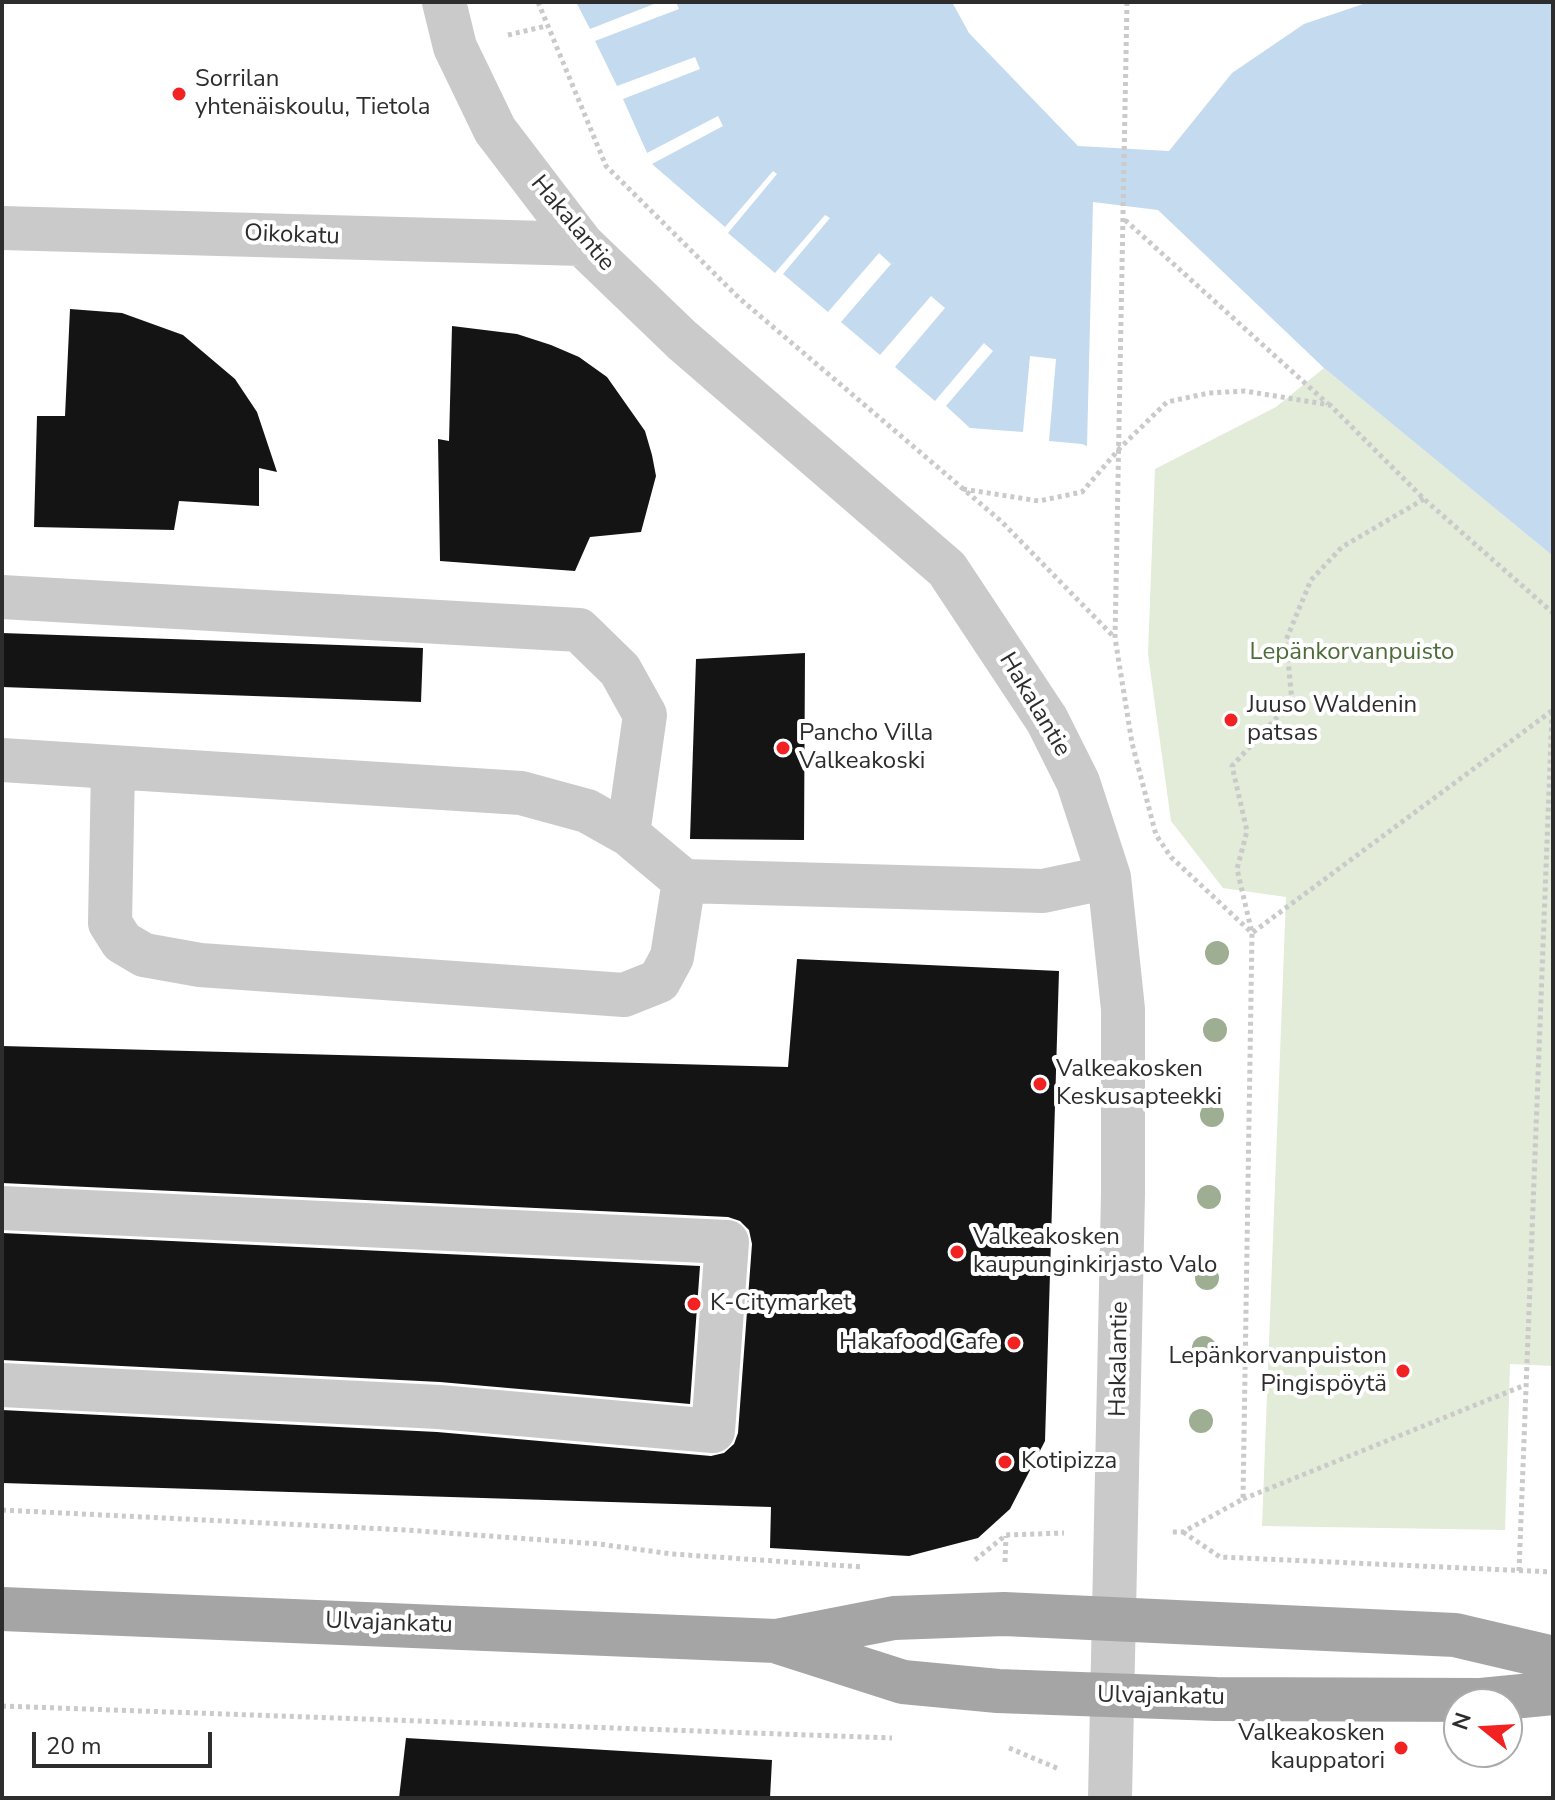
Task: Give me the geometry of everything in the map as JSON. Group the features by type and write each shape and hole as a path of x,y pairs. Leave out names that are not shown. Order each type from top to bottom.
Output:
{"main road":[{"name":"Ulvajankatu","path":"2,1609 776,1641 894,1618 1004,1614 1455,1635 1553,1658"},
{"name":"Ulvajankatu","path":"776,1641 903,1682 998,1691 1113,1696 1481,1700 1553,1693"}],"street":[{"name":"Hakalantie","path":"444,2 455,47 495,130 582,244 682,340 947,569 1047,720 1078,782 1109,877 1123,1009 1123,1194 1111,1785"},
{"name":"Oikokatu","path":"2,228 582,244"},
{"path":"2,597 579,630 620,670 645,715 628,834"},
{"path":"2,760 521,793 587,811 628,834 684,881 1043,891 1109,877"},
{"path":"113,768 110,923 122,942 144,955 200,965 624,995 659,981 672,957 684,881"},
{"path":"2,1208 727,1242 713,1431 439,1407 2,1385"}],"path":[{"path":"538,2 606,166 739,298 1002,522 1115,638"},
{"path":"1127,2 1115,638 1132,743 1156,835 1171,857 1252,933"},
{"path":"1124,219 1330,405 1424,499 1553,613"},
{"path":"962,488 1039,501 1082,492 1120,448 1167,402 1209,393 1245,391 1330,405"},
{"path":"1243,1499 1252,933 1237,869 1247,831 1232,766 1292,701 1286,640 1311,580 1342,547 1424,499"},
{"path":"1252,933 1552,711"},
{"path":"1519,1571 1550,852 1552,711"},
{"path":"969,1564 1006,1535 1183,1532 1243,1499 1525,1385"},
{"path":"2,1510 406,1530 599,1544 672,1554 878,1568"},
{"path":"1183,1532 1220,1557 1553,1572"},
{"path":"2,1706 900,1738"},
{"path":"1008,1747 1059,1769 1111,1785"}],"green space":[{"name":"Lepänkorvanpuisto","path":"1324,368 1553,556 1553,1366 1510,1364 1505,1530 1262,1526 1286,897 1223,888 1171,821 1148,654 1155,469 1276,407"}],"water":[{"path":"576,2 952,2 969,33 1078,146 1169,151 1232,73 1304,24 1369,2 1553,2 1553,556 1324,368 1158,210 1093,202 1087,446 1014,448 964,431 662,185"}],"pier":[{"path":"576,2 590,29 659,2 676,2 679,9 595,41 617,86 695,57 700,69 623,99 647,153 718,116 723,126 652,164 725,227 773,171 777,174 728,233 775,273 825,215 830,218 783,274 828,312 879,253 891,264 841,322 880,355 931,296 945,308 895,367 935,401 984,343 993,351 946,406 970,428 1023,432 1030,356 1056,359 1049,441 1082,444 1082,448 1014,452 962,434 659,188 573,3"}],"building":[{"path":"70,309 122,313 183,335 235,379 257,412 277,472 259,468 259,506 179,501 174,530 34,527 37,416 65,416"},
{"path":"452,326 517,334 551,345 579,357 607,377 645,431 652,455 656,476 641,532 590,537 575,571 440,561 438,439 449,441"},
{"path":"2,633 423,648 421,702 2,687"},
{"path":"805,653 804,840 690,839 696,659"},
{"path":"797,959 1059,971 1045,1441 1010,1509 978,1538 909,1556 770,1548 771,1507 2,1483 2,1410 437,1432 711,1456 724,1453 734,1444 738,1433 752,1244 749,1230 740,1221 728,1217 2,1183 2,1046 788,1067"},
{"path":"2,1233 700,1266 690,1404 440,1382 2,1360"},
{"path":"406,1738 772,1760 770,1798 399,1798"}],"place":[{"name":"Sorrilan yhtenäiskoulu, Tietola","path":"179,94"},
{"name":"Juuso Waldenin patsas","path":"1231,720"},
{"name":"Pancho Villa Valkeakoski","path":"783,748"},
{"name":"Valkeakosken Keskusapteekki","path":"1040,1084"},
{"name":"Valkeakosken kaupunginkirjasto Valo","path":"957,1252"},
{"name":"K-Citymarket","path":"694,1304"},
{"name":"Hakafood Cafe","path":"1014,1343"},
{"name":"Lepänkorvanpuiston Pingispöytä","path":"1403,1371"},
{"name":"Kotipizza","path":"1005,1462"},
{"name":"Valkeakosken kauppatori","path":"1401,1748"}]}
